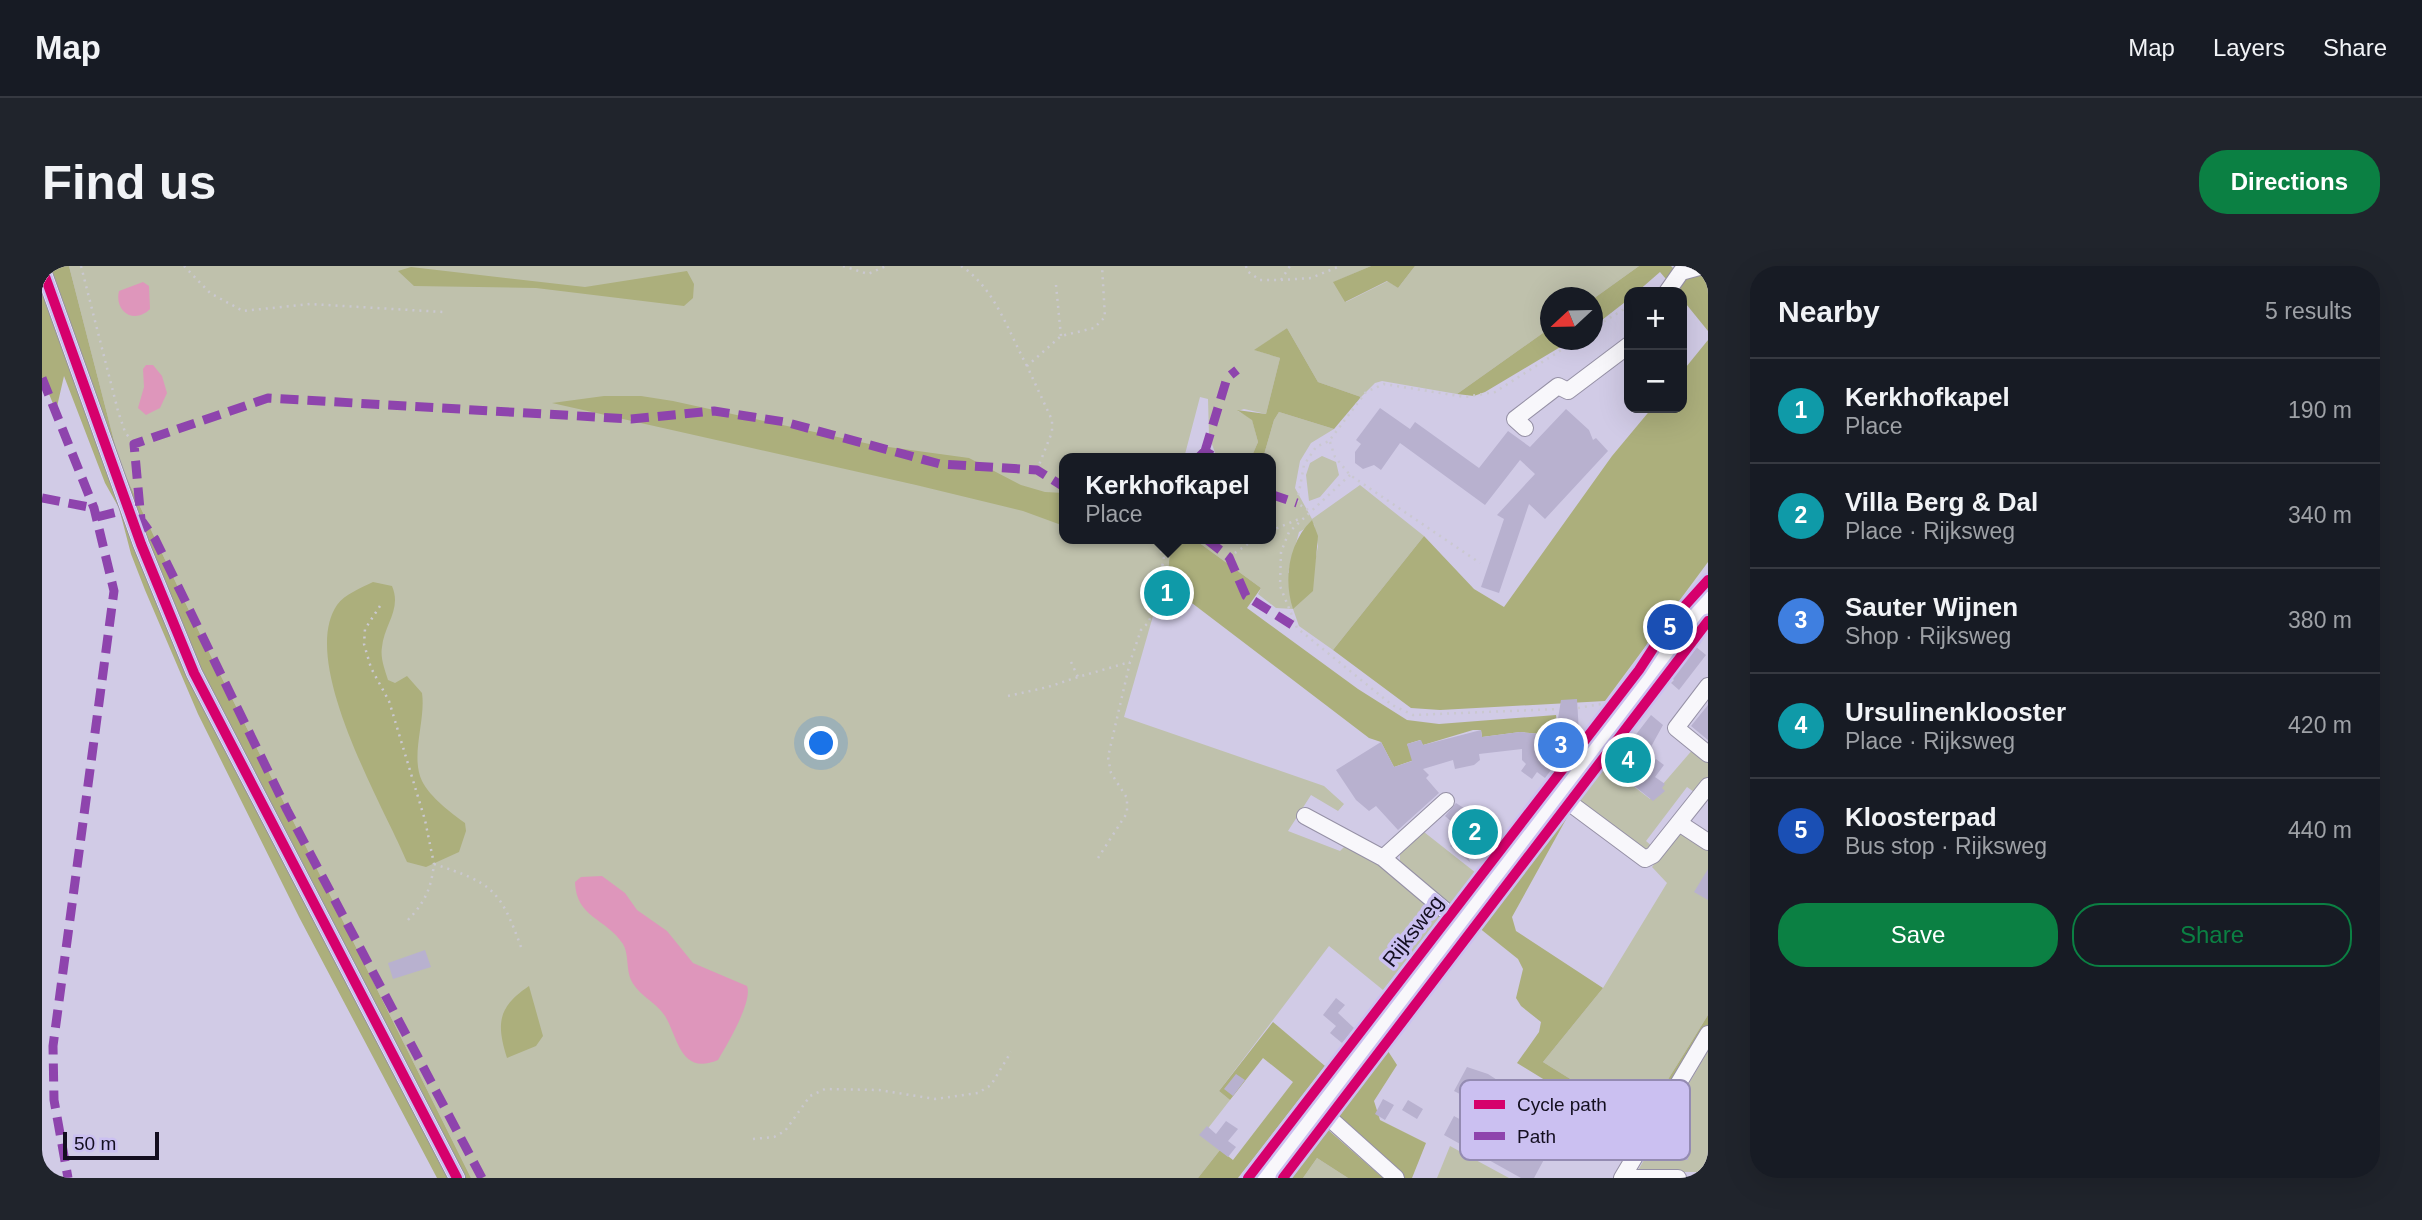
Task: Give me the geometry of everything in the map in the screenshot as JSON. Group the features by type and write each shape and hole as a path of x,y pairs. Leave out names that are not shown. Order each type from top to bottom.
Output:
{"main road":[{"name":"Rijksweg","path":"1265,1178 1559,795 1608,711 1707,603"}],"street":[{"path":"1670,287 1681,269 1703,266"},
{"path":"42,268 141,544 194,673 457,1178"},
{"path":"1525,428 1516,419 1558,386 1568,391 1624,349"},
{"path":"1708,686 1676,728 1708,754"},
{"path":"1559,795 1645,859 1653,855 1704,791"},
{"path":"1383,858 1446,801"},
{"path":"1305,816 1383,858 1461,923"},
{"path":"1679,823 1708,842"},
{"path":"1681,1080 1708,1034"},
{"path":"1318,1108 1396,1178"},
{"path":"1622,1178 1633,1160"},
{"path":"1644,1177 1678,1178"}],"path":[{"path":"81,266 118,411 125,432 134,444"},
{"path":"184,266 210,293 243,311 310,304 443,312"},
{"path":"843,266 869,274 886,266"},
{"path":"961,266 976,276 990,293 1052,420 1052,432 1037,470"},
{"path":"1027,366 1061,336 1094,328 1105,317 1102,266"},
{"path":"1246,266 1247,271 1260,280 1281,281 1311,278 1340,266"},
{"path":"1281,281 1290,266"},
{"path":"1056,285 1061,336"},
{"path":"1603,322 1624,309"},
{"path":"1309,510 1297,503 1304,464 1316,447 1329,441 1366,392 1374,386 1384,384 1465,397 1495,392 1561,350"},
{"path":"1329,441 1335,457 1350,475 1479,563"},
{"path":"1350,475 1309,510 1289,532 1280,552 1280,586 1285,604 1297,628 1392,705 1413,715 1559,709"},
{"path":"1276,529 1302,518"},
{"path":"1098,858 1127,813 1127,798 1111,773 1108,757 1130,662 1141,630 1149,622 1159,583 1164,557 1158,544"},
{"path":"1229,557 1248,544"},
{"path":"380,606 365,629 364,644 371,668 389,701 425,821 433,864 431,888 422,905 408,920"},
{"path":"1071,662 1078,677"},
{"path":"1008,696 1130,662"},
{"path":"1578,708 1608,711"},
{"path":"433,864 489,886 508,911 521,947"},
{"path":"753,1139 775,1137 785,1131 810,1096 825,1089 879,1090 935,1099 978,1093 991,1085 1011,1052"}],"green space":[{"path":"42,266 69,266 120,464 201,636 471,1178 437,1178 299,917 198,714 145,590 131,554 119,508 105,483 64,376 56,411 42,377"},
{"path":"69,266 1371,266 1334,282 1346,302 1388,281 1398,288 1415,266 1639,266 1603,292 1603,287 1540,287 1540,335 1457,394 1382,381 1375,383 1361,397 1318,382 1287,328 1255,350 1280,358 1266,414 1244,409 1238,411 1252,419 1258,442 1253,453 1215,453 1209,436 1208,399 1200,397 1185,453 1059,453 1059,544 1171,544 1168,573 1163,581 1124,717 1324,786 1344,804 1338,811 1311,795 1288,831 1340,851 1347,844 1379,864 1440,917 1383,990 1329,946 1219,1091 1230,1100 1202,1136 1220,1150 1198,1178 471,1178 201,636 120,464"},
{"path":"1371,266 1415,266 1398,288 1387,281 1345,302 1333,282"},
{"path":"1639,266 1671,266 1675,270 1708,266 1708,331 1687,305 1687,287 1673,287 1660,272 1643,287 1624,287 1624,303 1603,319 1603,292"},
{"path":"411,267 585,287 687,271 694,284 693,298 684,306 536,288 414,286 398,271"},
{"path":"1287,328 1318,382 1361,397 1334,429 1279,412 1264,453 1253,453 1258,442 1252,420 1237,410 1266,414 1280,358 1254,350"},
{"path":"1540,335 1540,350 1555,350 1485,392 1474,396 1457,394"},
{"path":"1708,340 1708,562 1605,701 1440,710 1411,708 1333,650 1424,536 1474,589 1504,607 1612,456 1648,413 1687,413 1687,366"},
{"path":"604,396 641,396 874,445 969,458 1021,485 1059,493 1059,524 1023,511 916,485 552,403"},
{"path":"1279,412 1334,429 1311,443 1300,461 1295,488 1312,519 1360,485 1424,536 1333,650 1299,626 1293,609 1276,608 1258,594 1261,588 1201,544 1276,544 1276,453 1264,453","holes":["1314,524 1318,546 1314,567 1288,573 1299,532"]},
{"path":"1322,456 1336,462 1339,475 1320,497 1309,501 1306,475 1310,463"},
{"path":"1312,520 1318,536 1313,591 1293,609 1289,586 1290,562 1298,539"},
{"path":"1171,544 1201,544 1261,588 1247,608 1358,689 1407,720 1439,724 1556,715 1557,725 1552,726 1552,735 1520,732 1482,737 1481,730 1473,730 1423,745 1420,740 1407,744 1414,760 1394,767 1381,742 1369,738 1163,581 1168,573"},
{"path":"373,582 392,586 395,594 394,610 383,639 382,651 388,680 395,683 407,676 422,693 418,760 422,781 435,799 465,823 466,831 459,852 426,867 407,862 364,772 336,697 328,661 328,630 337,605 349,594"},
{"path":"1694,748 1708,758 1708,781 1697,794 1687,787 1646,841 1653,847 1646,851 1578,801 1606,765 1650,799"},
{"path":"1569,814 1512,917 1516,931 1603,988 1543,1062 1572,1080 1545,1080 1517,1063 1539,1032 1541,1022 1521,1006 1516,998 1523,969 1518,959 1478,927"},
{"path":"1424,832 1476,873 1449,909 1400,863 1400,853 1415,833"},
{"path":"1684,834 1708,846 1708,1015 1668,1080 1572,1080 1543,1062 1603,988 1667,883 1652,867 1676,836"},
{"path":"529,986 543,1036 536,1046 507,1058 501,1035 502,1017 511,1001"},
{"path":"1708,1015 1708,1029 1677,1080 1668,1080"},
{"path":"1273,1022 1325,1066 1238,1178 1198,1178 1220,1150 1233,1160 1293,1082 1263,1058 1230,1100 1219,1091"},
{"path":"1386,1048 1397,1065 1374,1101 1380,1120 1426,1143 1412,1178 1401,1178 1338,1120 1336,1113"},
{"path":"1708,1051 1708,1172 1637,1172 1644,1160 1690,1160 1690,1082"},
{"path":"1326,1128 1383,1178 1348,1178 1317,1158 1303,1178 1287,1178"},
{"path":"1450,1146 1460,1151 1460,1160 1476,1160 1509,1178 1437,1178"},
{"path":"1317,1158 1348,1178 1303,1178"}],"shaded area":[{"path":"143,282 149,286 150,309 144,314 132,316 122,310 119,291"},
{"path":"146,365 153,365 162,376 167,393 160,408 146,415 138,408 144,387 143,369"},
{"path":"602,876 625,893 637,910 667,931 693,963 747,986 743,1012 718,1060 705,1064 688,1059 677,1043 665,1016 631,980 623,944 586,911 577,894 575,882 581,877"}],"building":[{"path":"1380,408 1410,429 1415,422 1479,468 1508,431 1530,447 1566,409 1589,430 1593,440 1596,438 1608,451 1545,519 1529,504 1499,593 1481,587 1504,519 1497,515 1535,474 1520,460 1485,505 1400,443 1381,470 1374,465 1363,469 1355,463 1355,452 1361,444 1356,440"},
{"path":"1695,646 1706,655 1679,690 1671,683 1674,680 1671,677"},
{"path":"1577,699 1579,733 1583,735 1568,756 1557,762 1545,778 1537,772 1532,779 1521,771 1526,764 1522,760 1522,749 1479,754 1480,760 1474,765 1455,769 1453,760 1423,769 1429,775 1426,778 1439,793 1398,830 1376,806 1369,811 1356,800 1336,770 1381,742 1394,767 1412,761 1407,744 1421,740 1423,745 1481,730 1482,737 1520,732 1552,735 1552,726 1557,725 1561,700"},
{"path":"1708,705 1708,740 1691,726"},
{"path":"1651,715 1663,725 1642,763 1649,768 1656,759 1664,765 1655,777 1665,784 1662,788 1665,791 1653,801 1611,767"},
{"path":"1456,803 1493,827 1478,847 1463,838 1470,862 1450,846 1462,831 1445,816"},
{"path":"1708,869 1708,900 1694,892"},
{"path":"425,950 431,967 393,979 388,963"},
{"path":"1336,998 1345,1005 1338,1013 1354,1028 1342,1043 1330,1033 1336,1026 1323,1015"},
{"path":"1467,1067 1497,1080 1460,1080 1460,1094 1454,1091"},
{"path":"1236,1074 1245,1080 1233,1096 1224,1089"},
{"path":"1383,1099 1394,1105 1385,1120 1375,1114"},
{"path":"1408,1100 1423,1109 1417,1119 1402,1110"},
{"path":"1454,1116 1460,1119 1460,1144 1444,1135"},
{"path":"1226,1121 1238,1129 1228,1141 1236,1147 1228,1157 1199,1135 1207,1126 1216,1134"},
{"path":"1489,1160 1544,1160 1534,1178 1521,1178"}],"marked path":[{"path":"1205,451 1227,378 1237,370"},
{"path":"42,378 94,508 114,591 53,1046 54,1100 68,1178"},
{"path":"482,1178 287,810 155,539 141,520 134,444 268,398 631,419 714,411 785,422 940,464 1037,470 1059,484"},
{"path":"1203,453 1208,453"},
{"path":"1276,496 1297,503"},
{"path":"42,498 94,508"},
{"path":"97,517 129,509"},
{"path":"1212,544 1229,557 1246,596 1297,628"}],"cycle path":[{"path":"42,268 141,544 194,673 457,1178"},
{"path":"1248,1178 1639,670 1671,621 1708,580"},
{"path":"1283,1178 1708,621"}],"place":[{"name":"Kerkhofkapel","path":"1167,593"},
{"name":"Kloosterpad","path":"1670,627"},
{"name":"Sauter Wijnen","path":"1561,745"},
{"name":"Ursulinenklooster","path":"1628,760"},
{"name":"Villa Berg & Dal","path":"1475,832"}]}
